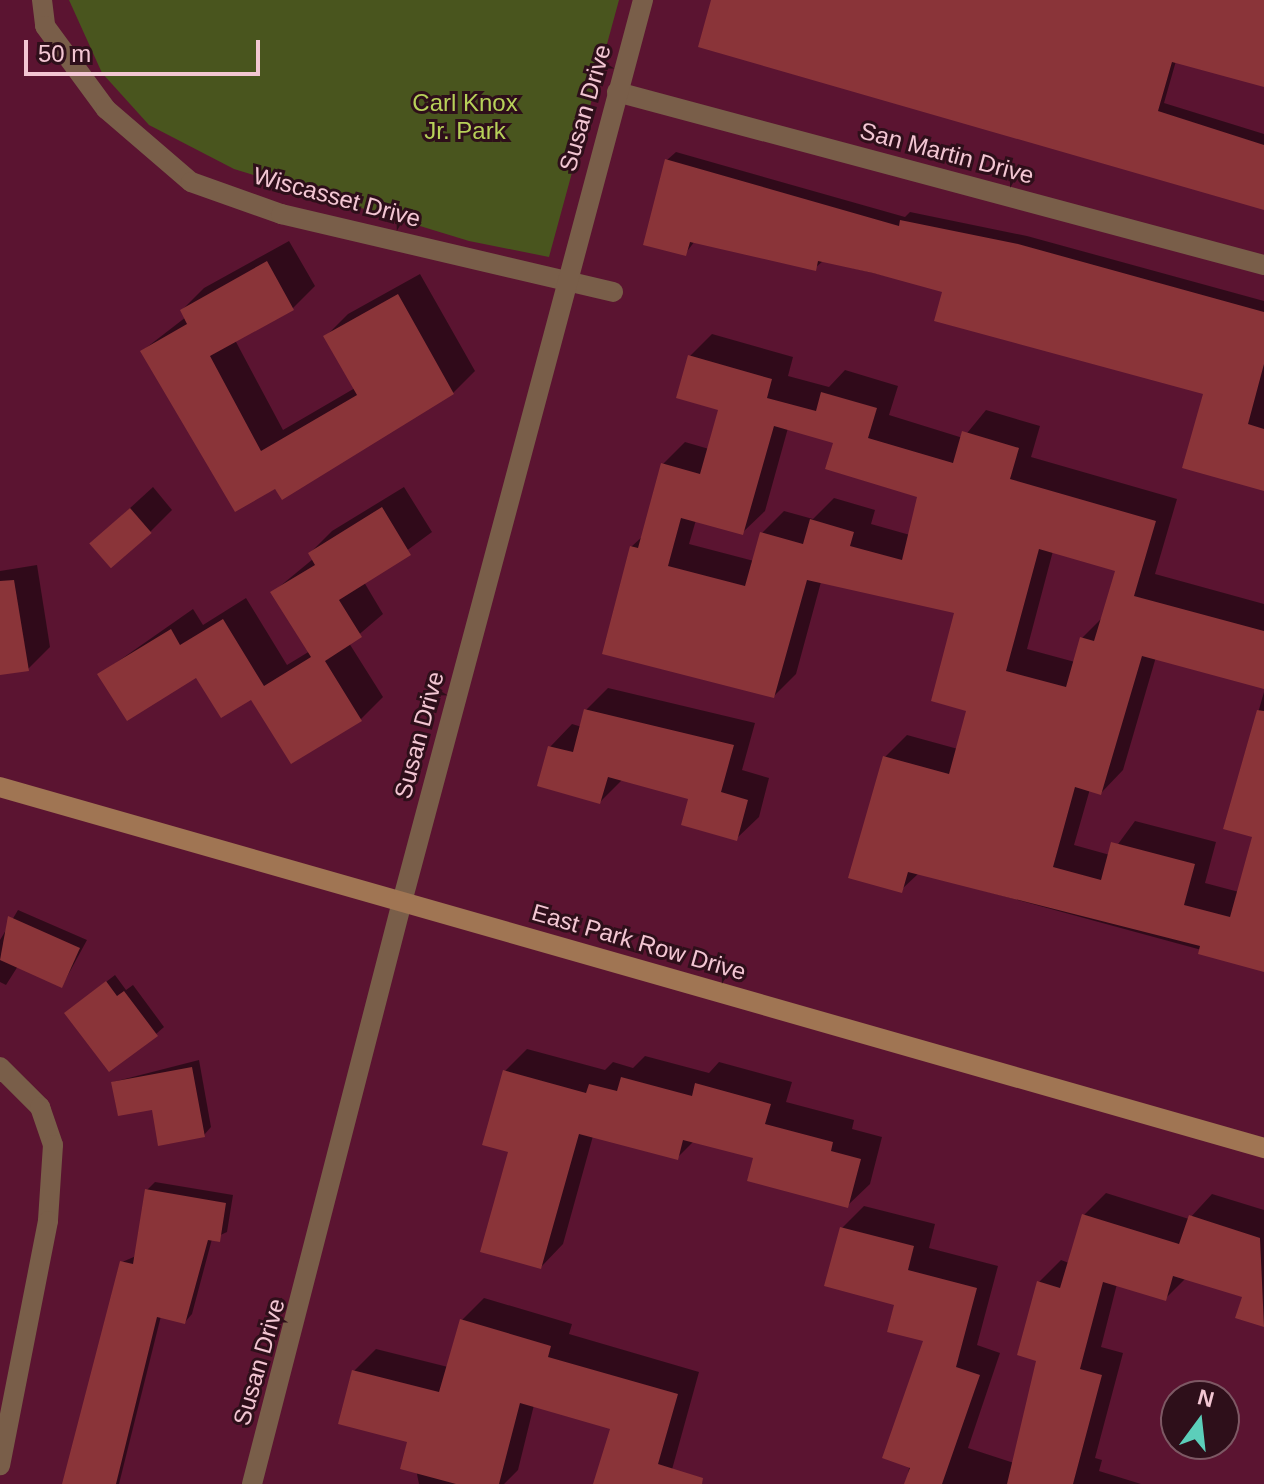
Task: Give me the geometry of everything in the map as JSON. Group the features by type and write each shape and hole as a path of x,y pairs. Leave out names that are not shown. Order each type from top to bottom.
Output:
{"main road":[{"name":"East Park Row Drive","path":"0,787 1264,1148"}],"street":[{"name":"Wiscasset Drive","path":"42,0 45,26 106,109 191,182 281,214 613,292"},
{"name":"Susan Drive","path":"252,1484 564,279 643,0"},
{"name":"San Martin Drive","path":"617,92 1264,265"},
{"path":"0,1067 29,1093 53,1145 48,1221 0,1465"}],"green space":[{"name":"Carl Knox Jr. Park","path":"69,0 619,0 549,257 469,241 234,169 149,125 102,73"}],"building":[{"path":"711,0 1264,0 1264,87 1172,62 1158,111 1264,145 1264,210 698,47"},
{"path":"665,159 899,226 900,220 1018,244 1264,312 1264,364 1248,424 1264,429 1264,491 1182,468 1203,394 934,321 942,292 873,273 818,261 816,271 690,242 686,256 643,245"},
{"path":"267,261 294,310 210,356 261,451 357,395 323,336 398,294 454,394 282,500 275,489 235,512 140,351 187,324 180,310"},
{"path":"688,355 772,379 767,398 816,411 821,392 877,408 868,438 953,463 962,431 1019,448 1010,479 1156,521 1134,596 1264,631 1264,689 1142,656 1101,795 1075,787 1053,867 1101,880 1111,842 1195,864 1184,905 1230,917 1252,837 1223,829 1257,710 1264,711 1264,972 1198,954 1200,946 908,872 902,893 848,878 883,756 949,774 966,711 931,701 954,613 807,580 774,698 602,654 630,546 638,548 661,463 700,474 718,410 676,398","holes":["774,426 833,443 825,469 917,497 902,560 850,546 854,532 810,519 803,544 760,532 745,586 668,566 681,518 743,535","1039,549 1115,571 1094,641 1080,637 1066,687 1006,671"]},
{"path":"382,507 411,555 339,600 362,637 325,661 362,721 291,764 251,700 221,718 196,678 127,721 97,674 171,629 180,645 223,619 264,686 311,657 270,592 315,565 308,553"},
{"path":"130,508 152,533 111,568 89,543"},
{"path":"14,580 29,671 0,675 0,581"},
{"path":"584,709 734,745 721,792 748,800 737,841 681,825 688,799 608,777 600,804 537,786 548,746 573,752"},
{"path":"8,916 80,948 62,988 0,960"},
{"path":"106,981 117,996 124,991 158,1036 109,1072 64,1013"},
{"path":"192,1067 205,1137 158,1146 152,1110 118,1116 111,1082"},
{"path":"503,1070 586,1093 589,1084 617,1091 621,1077 692,1096 695,1083 771,1104 765,1124 833,1142 831,1151 861,1159 848,1208 747,1181 753,1158 683,1140 678,1160 579,1134 541,1269 480,1252 508,1152 482,1145"},
{"path":"145,1189 226,1203 220,1242 208,1240 185,1324 157,1317 116,1484 62,1484 120,1261 133,1264"},
{"path":"1082,1214 1179,1244 1189,1215 1260,1238 1264,1327 1235,1318 1242,1297 1173,1276 1166,1301 1103,1282 1080,1369 1102,1375 1073,1484 1007,1484 1036,1361 1017,1355 1037,1281 1060,1288"},
{"path":"840,1227 914,1246 908,1270 977,1288 956,1367 980,1375 942,1484 904,1484 910,1468 882,1458 923,1341 887,1332 894,1305 824,1286"},
{"path":"460,1319 551,1346 548,1357 678,1394 658,1464 703,1478 702,1484 593,1484 610,1429 520,1403 499,1484 456,1484 400,1469 407,1442 338,1424 352,1370 439,1392"}]}
